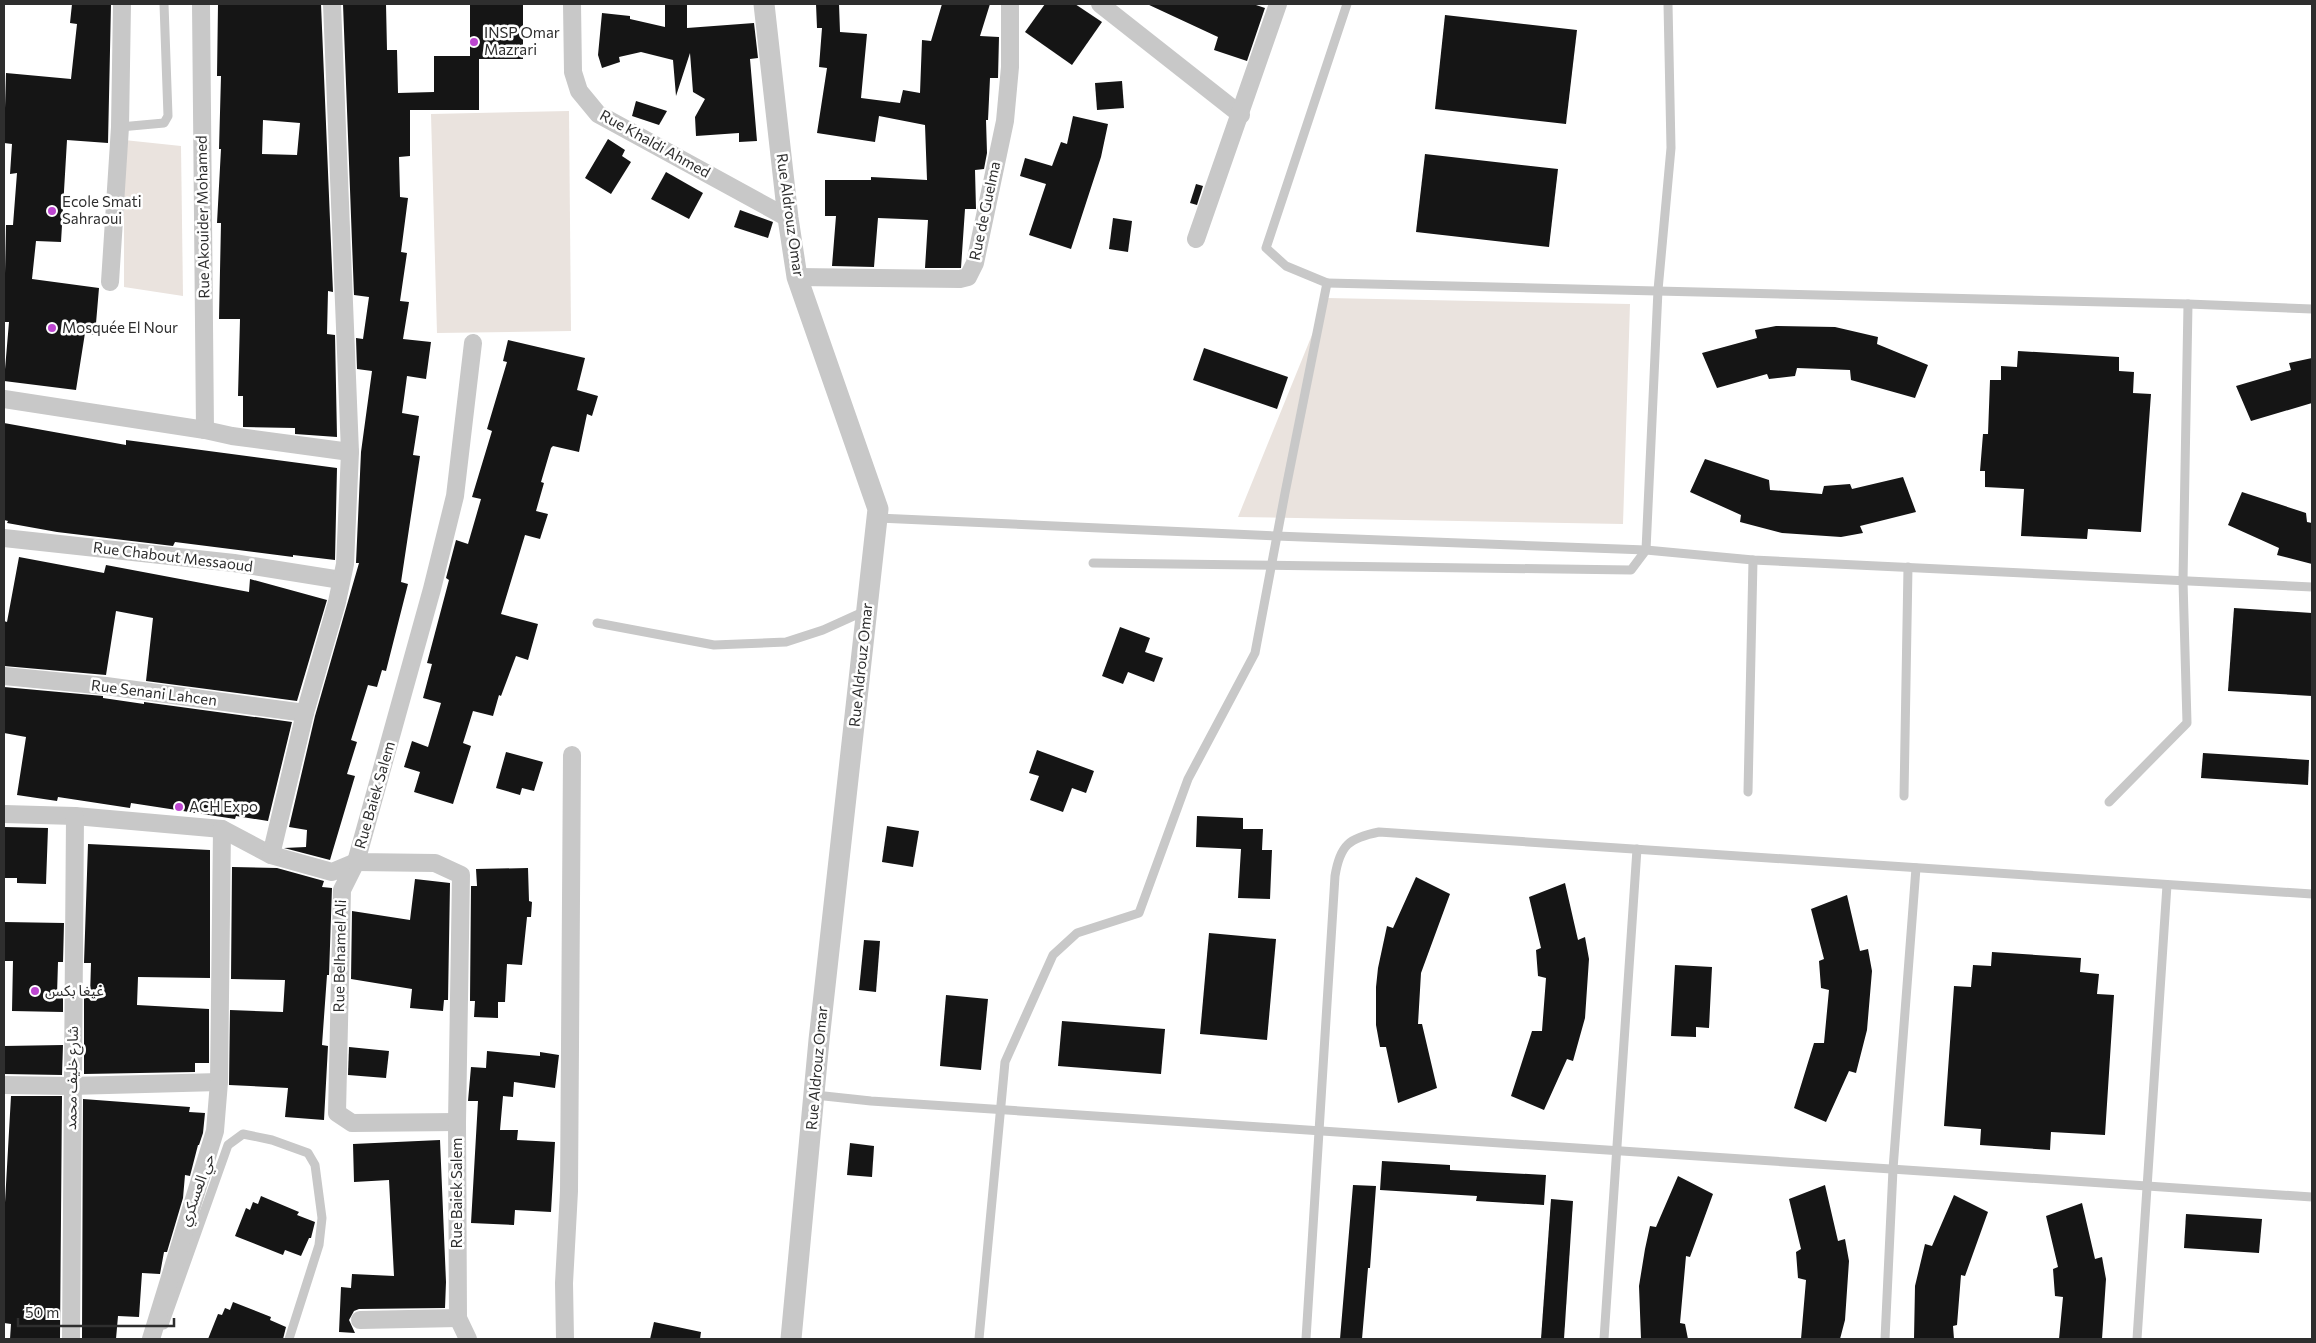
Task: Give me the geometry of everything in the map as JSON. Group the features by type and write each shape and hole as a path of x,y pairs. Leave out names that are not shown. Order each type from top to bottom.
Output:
{"street":[{"path":"110,282 120,127 122,4"},
{"name":"Rue Akouider Mohamed","path":"201,4 205,430"},
{"path":"272,855 305,713 337,602 345,564 350,452 332,4"},
{"name":"Rue Khaldi Ahmed","path":"572,4 573,72 579,91 598,114 788,218"},
{"name":"Rue Aldrouz Omar","path":"764,4 788,218 797,277 878,509 815,1095 791,1339"},
{"name":"Rue de Guelma","path":"797,277 960,279 968,276 975,263 1005,121 1010,67 1010,4"},
{"path":"1100,4 1241,115"},
{"path":"1196,239 1241,115 1278,4"},
{"name":"Rue Baiek Salem","path":"468,1339 458,1318 457,1122 461,875 435,863 356,862 432,589 455,496 473,343"},
{"path":"4,399 205,430 232,436 350,452"},
{"name":"Rue Chabout Messaoud","path":"4,538 234,563 341,580"},
{"name":"Rue Senani Lahcen","path":"4,676 106,686 305,713"},
{"path":"565,1339 564,1283 569,1172 572,755"},
{"path":"4,814 75,816 222,829 272,855 332,872 356,862"},
{"name":"شارع خليف محمد","path":"70,1339 75,816"},
{"path":"151,1339 215,1131 219,1082 222,829"},
{"name":"Rue Belhamel Ali","path":"356,862 342,890 336,1113 352,1123 457,1122"},
{"path":"4,1085 71,1086 219,1082"},
{"path":"360,1320 458,1318"}],"lane":[{"path":"120,127 164,123 168,116 164,4"},
{"path":"1347,4 1266,248 1286,266 1328,283 2188,304 2312,309"},
{"path":"1093,563 1631,570 1646,550 1658,290 1671,148 1668,4"},
{"path":"979,1339 1005,1062 1053,955 1077,933 1139,913 1188,779 1255,653 1276,536 1328,283"},
{"path":"2109,802 2187,723 2183,581 2188,304"},
{"path":"877,518 906,517 1276,536 1646,550 1753,560 2312,587"},
{"path":"1748,792 1753,560"},
{"path":"1904,796 1908,567"},
{"path":"597,623 714,645 786,642 823,630 867,610"},
{"path":"1306,1339 1335,876 1337,860 1347,843 1362,836 1379,832 2312,894"},
{"path":"1604,1339 1637,849"},
{"path":"1885,1339 1893,1169 1916,868"},
{"path":"2137,1339 2167,884"},
{"path":"815,1095 1001,1110 2312,1196"},
{"name":"حي العسكري","path":"159,1339 228,1146 243,1134 272,1140 308,1152 316,1165 322,1218 320,1245 289,1339"}],"shaded area":[{"path":"569,111 571,331 437,333 431,114"},
{"path":"124,140 181,146 183,296 124,287"},
{"path":"1327,298 1630,304 1623,524 1238,517"}],"building":[{"path":"72,4 111,4 108,143 67,140 61,242 36,241 32,279 99,288 95,335 85,333 76,390 4,381 9,322 4,322 6,225 13,225 17,173 10,174 12,144 4,143 6,73 71,79 77,24 70,23"},
{"path":"218,4 321,4 333,292 328,291 327,334 335,335 337,437 295,434 295,428 243,427 243,396 238,396 240,319 219,319 221,223 217,223 221,149 219,149 221,76 217,76","holes":["263,120 300,123 297,155 262,154"]},
{"path":"343,4 386,4 387,50 397,50 398,93 434,92 434,56 470,56 470,4 523,4 523,59 479,59 479,110 410,110 410,156 399,157 400,197 408,198 401,252 407,253 400,301 409,302 403,339 431,342 426,379 407,376 402,413 419,416 413,455 420,456 401,582 408,584 386,671 382,670 377,687 368,685 351,740 357,742 347,774 355,776 330,860 284,848 306,847 307,830 289,827 315,716 359,563 356,563 361,452 372,371 357,369 356,338 363,339 369,297 354,295"},
{"path":"665,4 687,4 687,28 754,23 758,58 750,59 757,141 739,142 739,133 696,136 695,117 705,99 693,92 690,53 676,96 673,60 641,52 619,57 620,62 602,68 598,55 602,13 630,16 630,19 665,27"},
{"path":"816,4 839,4 840,32 867,34 861,98 900,103 903,90 920,93 922,40 931,41 942,4 990,4 980,36 999,37 998,78 990,78 988,120 986,120 987,153 984,169 975,170 976,209 965,209 961,268 925,268 928,220 878,218 874,267 832,266 836,216 825,216 825,180 871,180 871,177 927,180 925,125 879,116 875,142 817,133 827,68 819,67 822,28 817,28"},
{"path":"1045,4 1075,4 1102,22 1072,65 1025,32"},
{"path":"1147,4 1253,4 1265,8 1247,61 1214,50 1218,37"},
{"path":"1445,15 1577,30 1566,124 1435,109"},
{"path":"1122,81 1124,108 1097,110 1095,83"},
{"path":"636,101 667,111 659,125 632,116"},
{"path":"1073,116 1108,124 1101,157 1071,249 1029,235 1046,184 1020,176 1025,158 1052,166 1061,142 1067,144"},
{"path":"608,139 625,150 622,156 631,162 611,194 585,178"},
{"path":"1425,154 1558,169 1549,247 1416,232"},
{"path":"666,172 703,193 689,219 651,199"},
{"path":"1196,184 1203,186 1197,205 1190,203"},
{"path":"740,210 773,222 768,238 734,227"},
{"path":"1113,218 1132,221 1128,252 1109,249"},
{"path":"1776,326 1835,327 1878,337 1877,344 1928,365 1915,398 1851,380 1850,370 1797,368 1795,376 1769,379 1767,374 1717,388 1702,353 1757,338 1755,330"},
{"path":"508,340 585,358 577,390 598,396 592,416 587,414 579,452 553,446 551,448 541,482 544,483 536,511 548,514 540,539 525,535 501,614 538,624 528,660 516,656 501,696 499,695 493,716 473,711 463,743 471,746 453,804 414,792 420,772 404,767 412,741 428,747 441,703 423,698 432,664 427,663 449,580 446,578 456,540 468,544 481,499 472,497 492,431 487,429 507,362 503,361"},
{"path":"1204,348 1288,377 1277,409 1193,380"},
{"path":"2018,351 2119,357 2119,371 2134,372 2133,393 2151,394 2141,532 2088,529 2087,539 2021,536 2024,489 1985,487 1985,471 1980,471 1983,434 1988,434 1990,380 2001,380 2001,366 2017,367"},
{"path":"2312,358 2312,403 2251,421 2236,386 2291,370 2289,363"},
{"path":"4,423 126,445 126,440 337,468 335,560 293,555 293,557 175,542 173,546 57,532 7,523 8,521 4,520"},
{"path":"1705,459 1769,480 1770,490 1822,494 1824,486 1850,484 1852,489 1903,477 1916,512 1860,526 1863,533 1841,537 1782,533 1740,522 1741,515 1690,492"},
{"path":"2242,492 2306,513 2307,522 2312,523 2312,564 2277,555 2279,548 2228,525"},
{"path":"19,557 104,573 106,565 249,592 250,579 327,600 297,701 146,681 153,618 116,611 106,675 4,666 4,621 7,622"},
{"path":"2234,608 2312,613 2312,696 2228,691"},
{"path":"1120,627 1150,638 1145,652 1163,658 1154,682 1128,672 1123,684 1102,676"},
{"path":"4,687 103,696 103,698 144,704 144,702 292,722 268,821 236,816 235,819 131,803 130,808 58,797 57,801 17,795 26,737 4,733"},
{"path":"1037,750 1094,771 1086,793 1072,788 1063,812 1030,800 1039,776 1029,773"},
{"path":"506,752 543,762 534,791 522,788 520,795 496,788"},
{"path":"2203,753 2309,760 2308,785 2201,778"},
{"path":"1197,816 1243,818 1243,829 1263,829 1262,850 1272,850 1270,899 1238,898 1241,849 1196,847"},
{"path":"887,826 919,831 913,867 882,862"},
{"path":"4,827 48,828 46,884 17,883 17,878 4,878"},
{"path":"88,844 210,850 210,978 138,977 137,1005 209,1009 209,1063 195,1063 195,1072 84,1074 84,997 90,997 91,963 84,963"},
{"path":"232,867 277,868 324,881 322,887 332,888 329,975 327,975 322,1045 328,1046 324,1120 285,1117 288,1088 229,1085 230,1010 283,1012 285,980 231,979"},
{"path":"528,868 529,901 532,902 531,917 527,917 522,965 507,964 505,1002 498,1002 498,1018 474,1017 475,1001 470,1001 471,886 477,886 476,869"},
{"path":"1416,877 1450,894 1421,973 1418,1024 1422,1024 1437,1088 1398,1103 1386,1047 1380,1047 1376,1025 1376,987 1387,926 1393,928"},
{"path":"415,879 450,883 448,1000 444,1000 443,1011 410,1008 412,989 351,979 352,911 410,920"},
{"path":"1565,883 1578,940 1585,937 1589,959 1585,1018 1573,1061 1567,1059 1544,1110 1511,1096 1532,1031 1542,1031 1546,978 1538,976 1536,950 1541,948 1529,897"},
{"path":"1847,895 1860,951 1868,949 1872,971 1867,1030 1856,1073 1849,1071 1826,1122 1794,1108 1814,1043 1824,1043 1829,990 1821,988 1819,961 1824,959 1811,909"},
{"path":"4,922 64,923 63,962 58,962 57,995 63,996 63,1012 12,1011 13,961 4,961"},
{"path":"1209,933 1276,939 1267,1040 1200,1034"},
{"path":"864,940 880,941 876,992 859,990"},
{"path":"1992,952 2081,958 2080,972 2099,974 2097,994 2114,995 2105,1135 2051,1132 2050,1150 1980,1145 1981,1129 1944,1126 1954,986 1971,987 1973,965 1991,966"},
{"path":"1675,965 1712,967 1709,1028 1696,1027 1696,1037 1671,1036"},
{"path":"946,995 988,999 981,1070 940,1066"},
{"path":"1062,1021 1165,1029 1161,1074 1058,1066"},
{"path":"63,1045 62,1075 4,1074 4,1046"},
{"path":"349,1047 389,1051 386,1078 348,1075"},
{"path":"487,1051 540,1056 540,1052 559,1055 555,1088 514,1082 513,1097 503,1096 500,1130 518,1130 517,1140 555,1142 551,1212 515,1210 514,1225 471,1223 478,1101 468,1101 471,1067 486,1068"},
{"path":"11,1096 62,1096 60,1339 10,1339 11,1324 4,1323 4,1220"},
{"path":"83,1099 190,1107 189,1112 205,1113 203,1133 190,1176 185,1175 183,1198 167,1252 164,1252 160,1274 142,1273 139,1317 118,1316 116,1339 82,1339"},
{"path":"440,1140 446,1282 445,1308 359,1309 354,1311 349,1320 355,1333 339,1332 341,1287 351,1288 352,1274 394,1276 389,1180 354,1182 353,1144"},
{"path":"850,1143 874,1146 872,1177 847,1175"},
{"path":"1382,1161 1450,1165 1450,1170 1546,1175 1544,1205 1476,1201 1477,1196 1380,1190"},
{"path":"1678,1176 1713,1194 1690,1257 1686,1256 1680,1323 1685,1324 1688,1339 1641,1339 1639,1286 1650,1226 1656,1227"},
{"path":"1353,1185 1376,1186 1370,1268 1368,1268 1362,1339 1340,1339"},
{"path":"1825,1185 1838,1241 1845,1239 1849,1261 1845,1320 1840,1339 1801,1339 1806,1280 1798,1278 1796,1252 1801,1249 1789,1199"},
{"path":"1954,1195 1988,1212 1965,1276 1961,1275 1957,1325 1953,1326 1954,1339 1914,1339 1915,1286 1925,1244 1932,1246"},
{"path":"261,1196 299,1212 297,1215 315,1222 311,1238 309,1238 301,1256 285,1250 283,1255 235,1236 246,1208 250,1210 253,1202 258,1204"},
{"path":"1551,1199 1573,1201 1564,1339 1541,1339"},
{"path":"2082,1203 2095,1259 2102,1257 2106,1279 2102,1339 2059,1339 2063,1297 2055,1296 2053,1269 2058,1267 2046,1216"},
{"path":"2186,1214 2262,1219 2259,1253 2184,1248"},
{"path":"233,1302 271,1317 270,1320 286,1327 283,1339 208,1339 218,1314 222,1315 225,1308 230,1310"},
{"path":"654,1322 701,1332 700,1339 650,1339"}],"place":[{"name":"INSP Omar Mazrari","path":"474,42"},
{"name":"Ecole Smati Sahraoui","path":"52,211"},
{"name":"Mosquée El Nour","path":"52,328"},
{"name":"ACH Expo","path":"179,807"},
{"name":"غيغا بكس","path":"35,991"}]}
